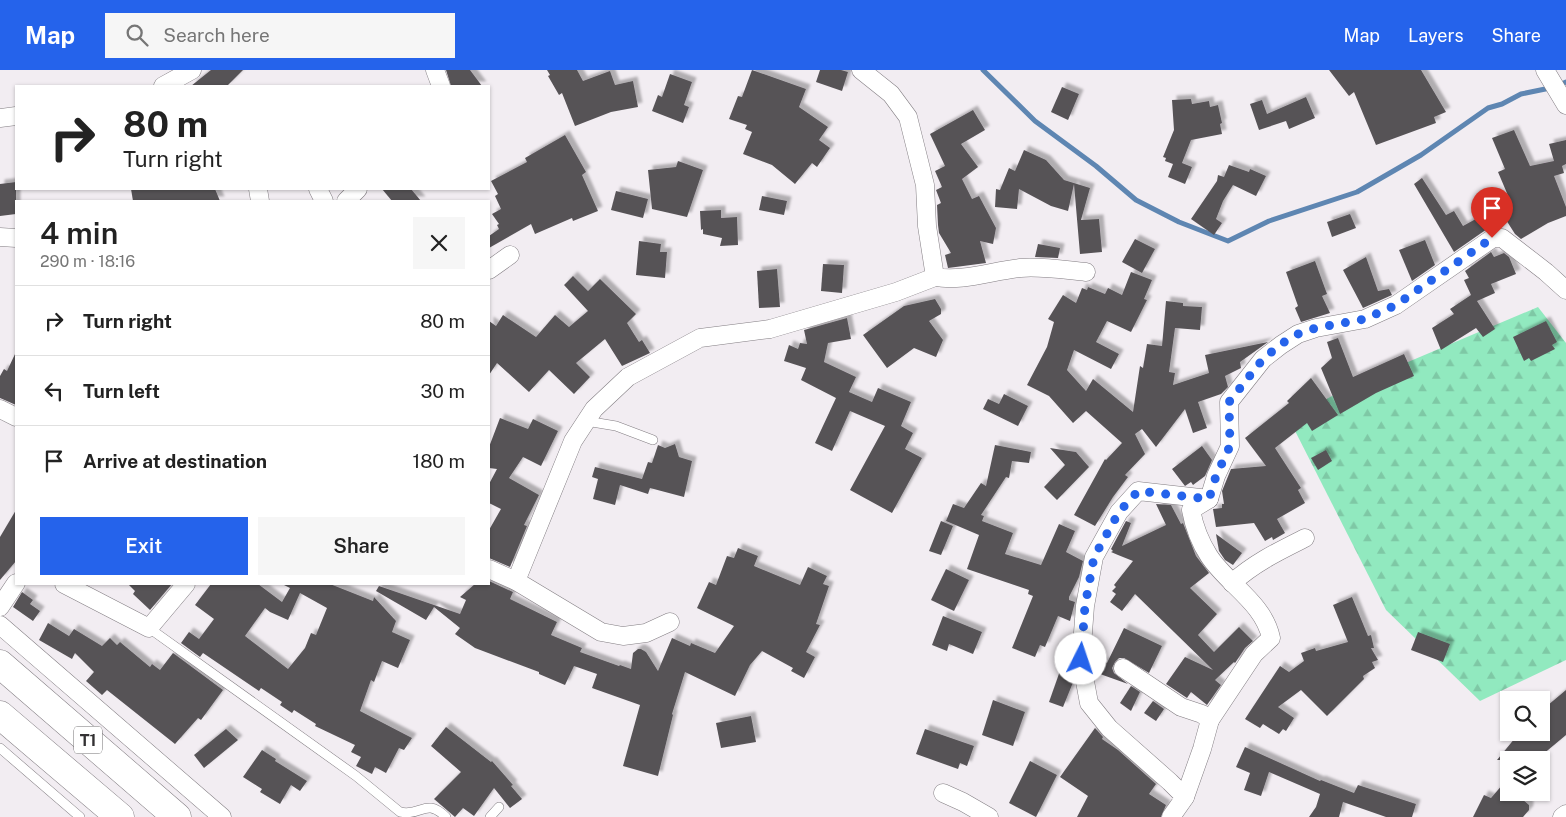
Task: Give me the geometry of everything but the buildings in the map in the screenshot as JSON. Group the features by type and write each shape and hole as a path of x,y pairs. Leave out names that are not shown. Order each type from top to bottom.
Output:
{"highway":[{"name":"T1","path":"0,664 177,817"},
{"name":"T1","path":"4,712 95,798 118,809"}],"street":[{"path":"165,85 192,70"},
{"path":"435,70 441,85"},
{"path":"861,70 890,94 908,117 925,185 927,226 935,277"},
{"path":"1545,70 1566,105"},
{"path":"0,118 15,116"},
{"path":"347,200 357,190"},
{"path":"0,237 15,238"},
{"path":"1172,817 1185,797 1210,720 1254,654 1271,638 1267,624 1250,601 1210,557 1194,524 1191,510 1209,499 1216,476 1230,446 1229,402 1263,359 1281,344 1298,334 1316,328 1365,319 1396,305 1492,238 1502,238 1566,290"},
{"path":"490,269 510,255"},
{"path":"516,581 573,441 594,409 628,377 700,338 770,329 896,292 935,277 946,279 1022,268 1086,272"},
{"path":"0,409 15,416"},
{"path":"1185,797 1109,728 1089,703 1081,659 1085,606 1094,557 1119,512 1138,491 1209,499"},
{"path":"1232,583 1249,568 1265,558 1306,538"},
{"path":"490,569 516,581 601,632 623,636 646,633 670,622"},
{"path":"0,607 15,584"},
{"path":"66,585 149,628 185,585"},
{"path":"0,625 222,817"},
{"path":"1123,668 1181,707 1202,714 1210,720"},
{"path":"942,793 964,802 989,817"},
{"path":"1562,817 1566,814"}],"lane":[{"path":"586,421 616,426 653,440"},
{"path":"149,628 356,776 400,812 407,814 433,808 446,817"},
{"path":"0,675 126,786"},
{"path":"0,748 80,817"},
{"path":"490,817 499,807"}],"green space":[{"path":"1538,307 1566,343 1566,660 1480,701 1386,610 1289,419 1349,387"}],"waterway":[{"path":"983,70 1035,121 1096,166 1136,200 1179,222 1228,241 1269,221 1357,192 1421,155 1488,108 1502,104 1521,94 1555,87 1566,82"}],"route":[{"path":"1081,659 1085,606 1094,557 1119,512 1138,491 1209,499 1216,476 1230,446 1229,402 1250,373 1263,359 1281,344 1298,334 1316,328 1365,319 1396,305 1492,238"}]}
